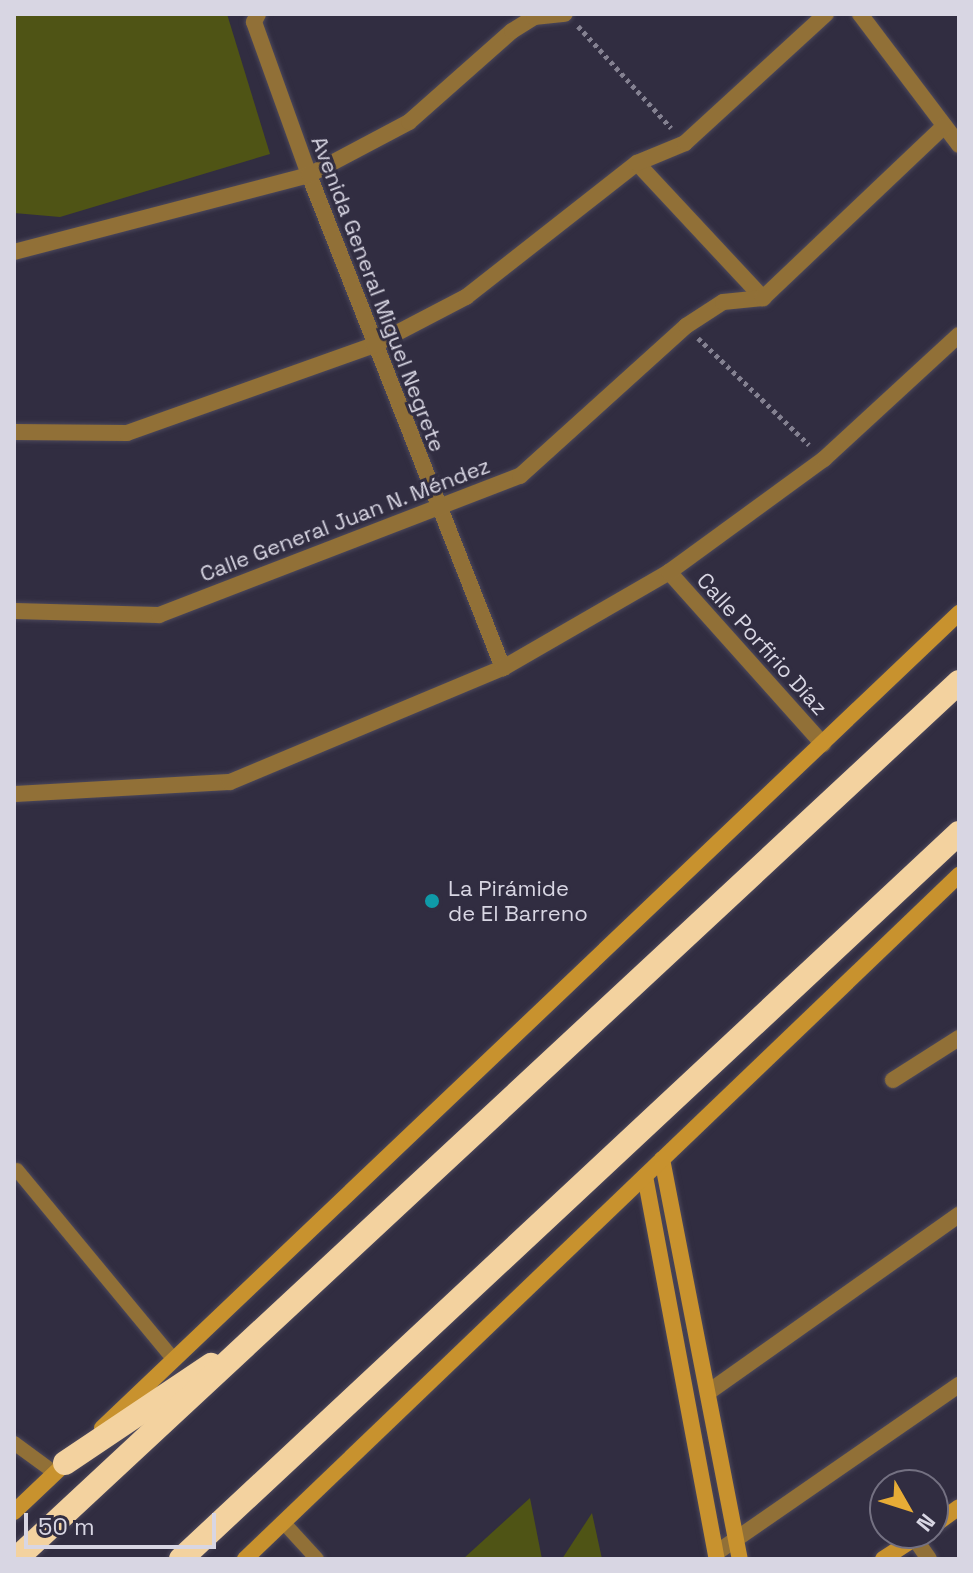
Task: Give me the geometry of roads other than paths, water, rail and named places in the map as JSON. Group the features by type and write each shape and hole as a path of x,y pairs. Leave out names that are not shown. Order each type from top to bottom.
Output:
{"highway":[{"path":"16,1559 279,1319 959,682"},
{"path":"181,1559 959,833"},
{"path":"60,1468 279,1319"}],"main road":[{"path":"14,1512 959,613"},
{"path":"245,1559 959,875"},
{"path":"662,1159 710,1391 740,1559"},
{"path":"645,1176 716,1556"}],"street":[{"path":"14,252 309,175 409,122 512,31 534,17 566,14"},
{"path":"14,432 127,433 374,345 466,297 637,163 685,143 826,14"},
{"path":"860,14 959,145"},
{"name":"Avenida General Miguel Negrete","path":"256,18 309,175 436,512 503,668"},
{"path":"637,163 763,298 944,126"},
{"name":"Calle General Juan N. Méndez","path":"14,611 159,615 436,512 520,476 686,326 723,302 763,298"},
{"path":"14,794 230,782 503,668 669,572 824,459 955,346"},
{"name":"Calle Porfirio Díaz","path":"669,572 823,744"},
{"path":"893,1080 959,1038"},
{"path":"710,1391 959,1215"},
{"path":"716,1556 959,1385"}],"lane":[{"path":"17,1170 174,1360"},
{"path":"14,1443 60,1468"},
{"path":"283,1522 317,1559"}],"place":[{"name":"La Pirámide de El Barreno","path":"432,901"}]}
